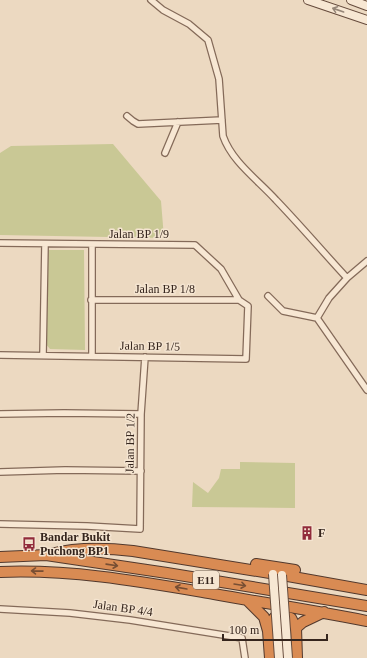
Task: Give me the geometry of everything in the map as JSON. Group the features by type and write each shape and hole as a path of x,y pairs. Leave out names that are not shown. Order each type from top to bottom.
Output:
{"highway":[{"path":"46,555 72,550 113,548 367,590"},
{"name":"E11","path":"0,557 46,555 167,573 367,606"},
{"path":"168,557 281,567 315,575 352,588"},
{"name":"E11","path":"0,572 54,572 100,576 324,612 367,621"},
{"path":"247,600 264,618 268,631 270,658"},
{"path":"296,628 303,622 324,612"},
{"path":"268,631 271,620 278,617 291,618 296,628 297,658"}],"main road":[{"path":"308,0 367,20"},
{"path":"351,0 367,6"},
{"path":"277,574 279,658"},
{"path":"277,574 288,658"}],"street":[{"path":"151,0 162,10 189,24 208,40 219,79 223,136 226,145 233,155 276,199 347,278"},
{"path":"127,116 138,124 222,120"},
{"path":"165,153 178,122"},
{"name":"Jalan BP 1/9","path":"0,243 195,245 221,269 239,300 248,306"},
{"path":"43,355 45,244"},
{"path":"92,245 92,356"},
{"path":"317,318 328,298 347,278 367,261"},
{"path":"268,296 283,311 317,318 367,390"},
{"name":"Jalan BP 1/8","path":"91,300 239,300"},
{"name":"Jalan BP 1/5","path":"0,354 246,359 248,306"},
{"name":"Jalan BP 1/2","path":"0,524 140,529 141,414 145,357"},
{"path":"0,414 141,414"},
{"path":"0,472 65,470 141,471"},
{"name":"Jalan BP 4/4","path":"0,609 70,613 130,620 242,638 244,658"}],"shaded area":[{"path":"113,144 161,201 164,238 0,235 0,153 11,146"},
{"path":"47,250 84,250 85,350 50,349 45,343"},
{"path":"240,462 295,463 295,508 192,507 193,482 208,493 219,478 221,469 240,469"}],"place":[{"name":"F","path":"307,533"},
{"name":"Bandar Bukit Puchong BP1","path":"29,544"}]}
